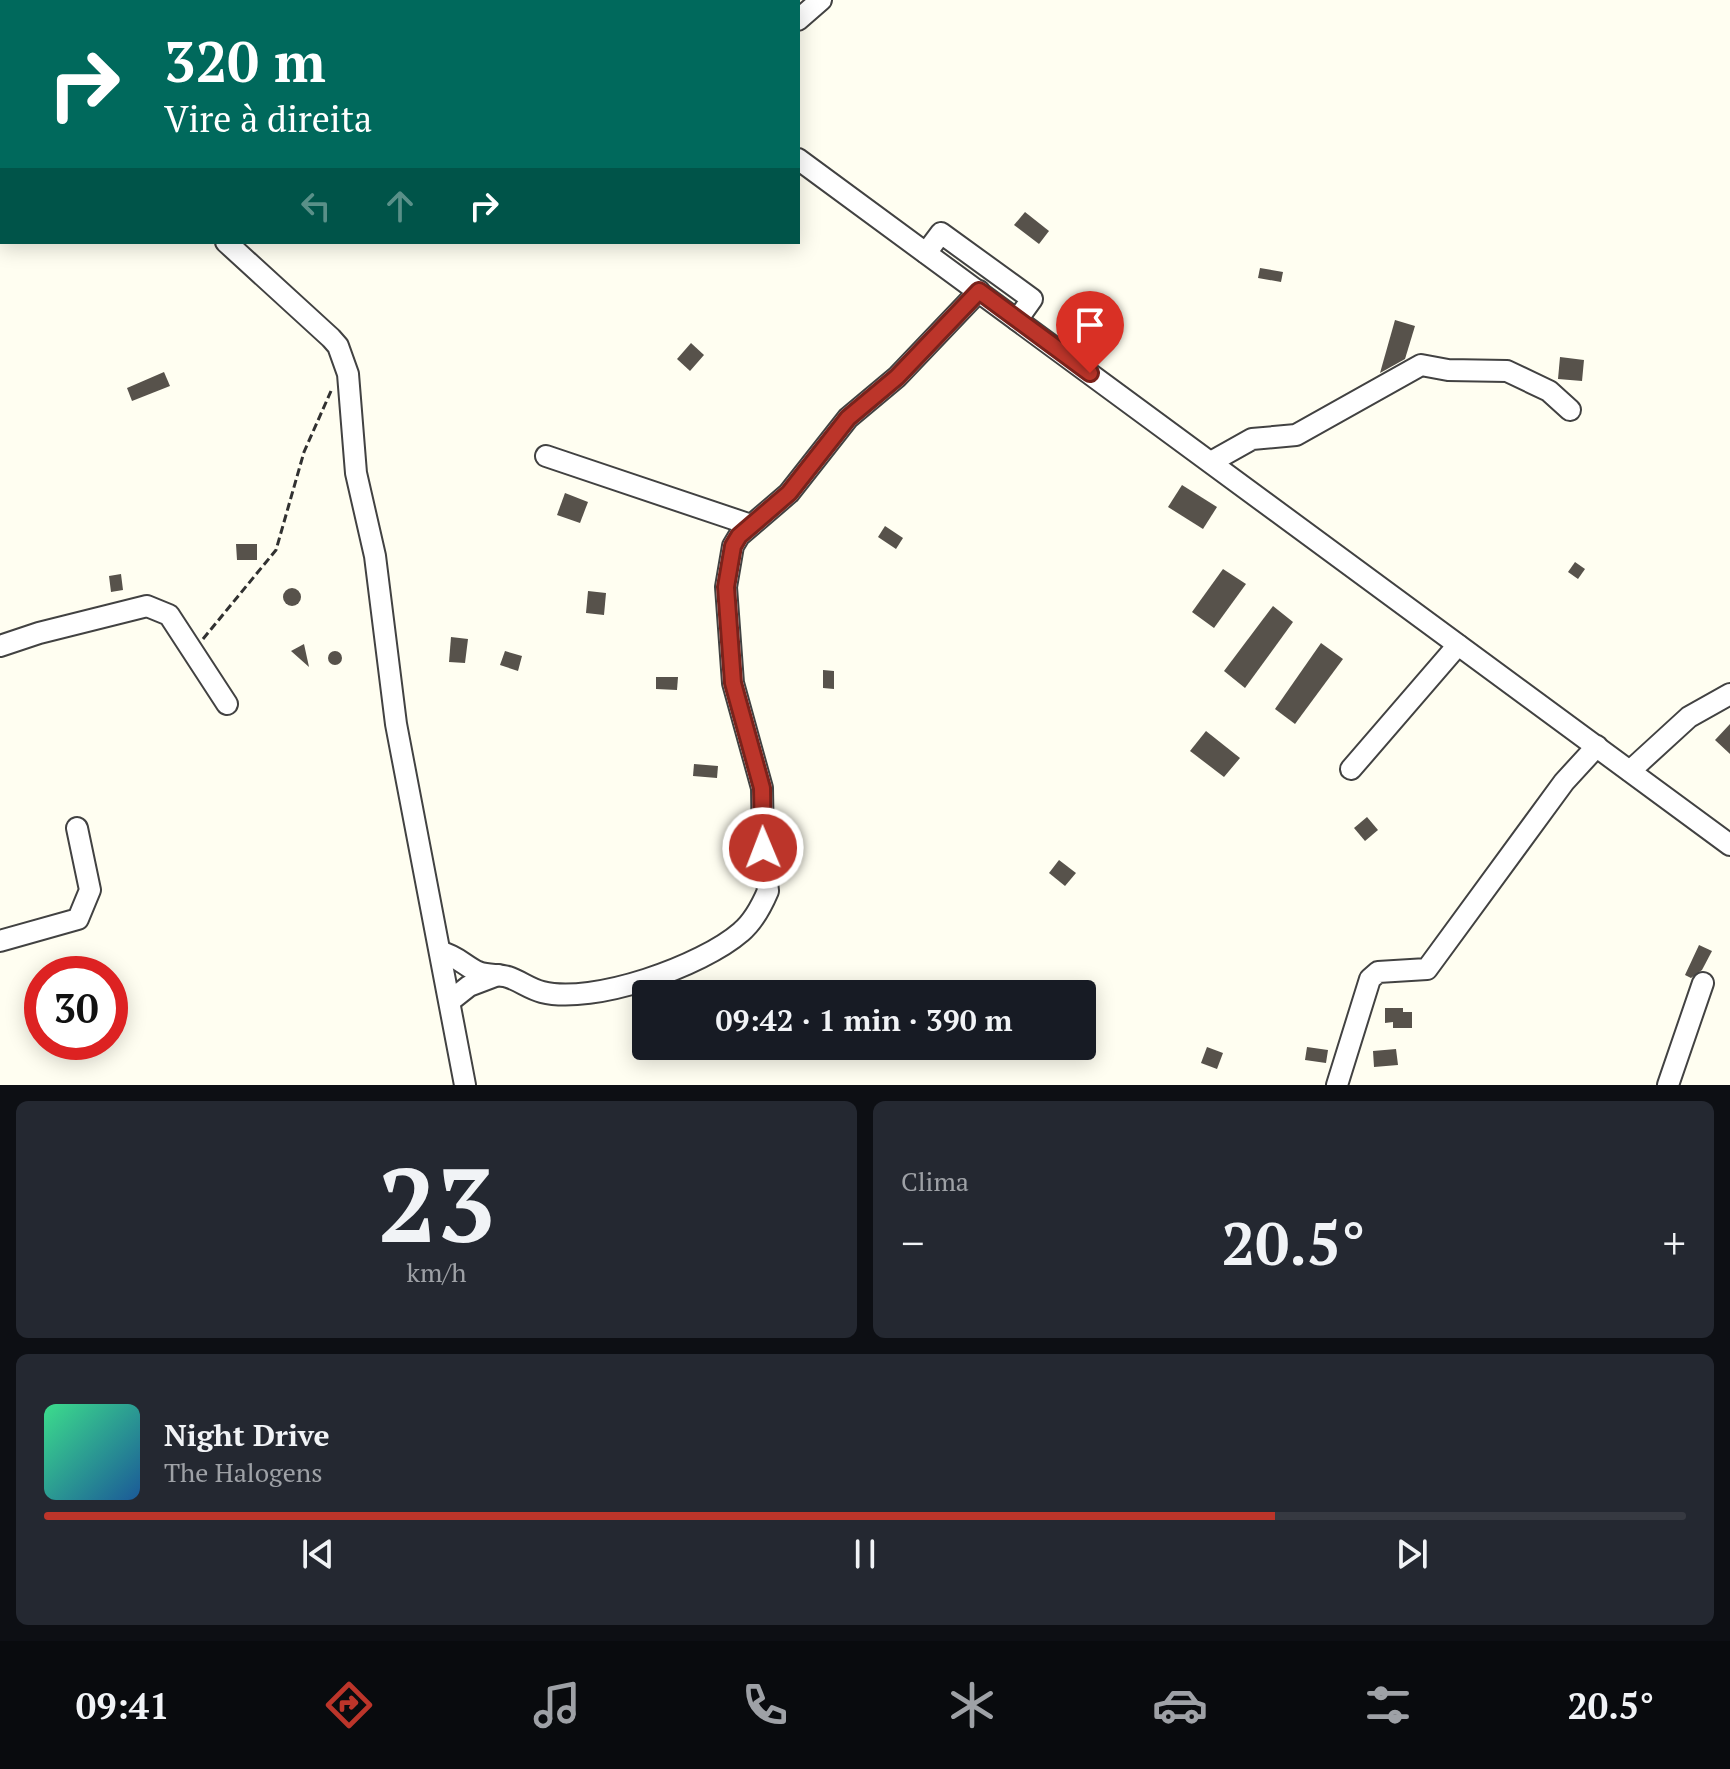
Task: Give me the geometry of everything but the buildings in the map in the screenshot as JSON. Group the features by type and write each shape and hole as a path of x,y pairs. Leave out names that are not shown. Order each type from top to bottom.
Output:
{"street":[{"path":"800,18 821,0"},
{"path":"800,160 1730,845"},
{"path":"926,253 941,233 1032,299 1017,320"},
{"path":"228,244 331,338 338,346 348,374 352,442 375,556 396,724 465,1085"},
{"path":"441,952 456,956 482,973 498,975 538,991 561,996 632,983 701,960 743,930 768,891 763,848 762,788 736,698 726,587 733,546 751,525 789,493 848,418 897,377 979,291"},
{"path":"1211,462 1252,439 1296,435 1421,365 1448,370 1470,367 1507,371 1549,391 1570,410"},
{"path":"546,456 751,525"},
{"path":"0,646 147,606 169,615 227,704"},
{"path":"1351,769 1458,645"},
{"path":"1630,771 1689,717 1730,694"},
{"path":"1337,1085 1370,979 1378,972 1427,969 1564,782 1597,746"},
{"path":"0,941 78,919 90,890 77,828"},
{"path":"450,1001 469,986 498,975"},
{"path":"1668,1085 1703,983"}],"path":[{"path":"194,650 276,550 316,419 336,384 348,374"}],"route":[{"path":"763,848 762,788 736,698 728,622 726,587 729,561 739,536 789,493 848,418 897,377 979,291 1090,373"}]}
